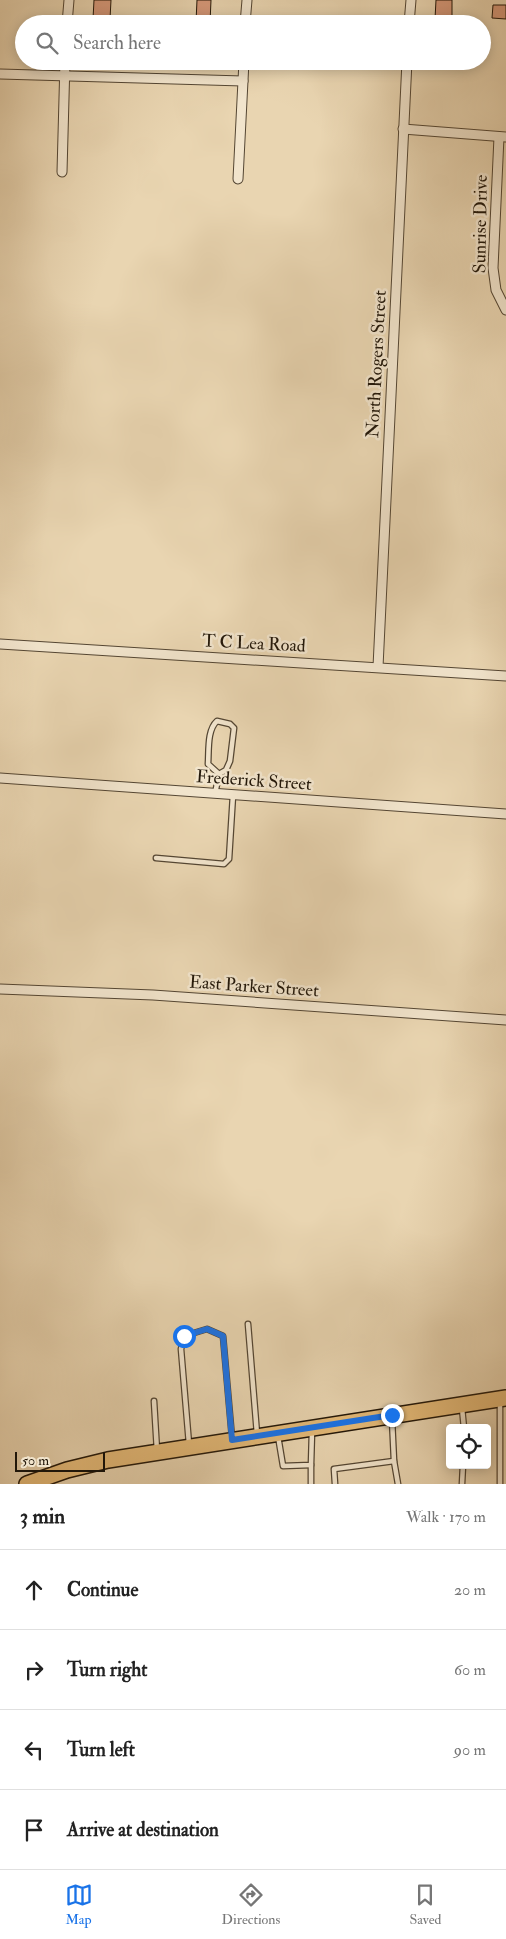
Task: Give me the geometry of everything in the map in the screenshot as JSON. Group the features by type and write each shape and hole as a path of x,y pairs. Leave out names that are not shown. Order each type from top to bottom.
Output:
{"main road":[{"path":"27,1484 87,1465 157,1452 503,1398"}],"street":[{"path":"68,15 69,0"},
{"path":"246,15 247,0"},
{"path":"410,15 411,0"},
{"path":"62,172 64,70"},
{"path":"238,178 243,70"},
{"name":"North Rogers Street","path":"378,667 406,70"},
{"path":"0,74 242,81"},
{"path":"403,129 502,137"},
{"name":"Sunrise Drive","path":"502,137 493,268 496,290 506,310"},
{"name":"T C Lea Road","path":"0,644 506,676"},
{"name":"Frederick Street","path":"0,778 506,814"},
{"name":"East Parker Street","path":"0,989 153,995 506,1020"}],"lane":[{"path":"215,794 219,774 226,770 230,761 234,728 230,724 217,721 212,726 210,732 208,764 219,774"},
{"path":"156,858 224,864 228,859 233,795"},
{"path":"248,1324 257,1436"},
{"path":"189,1447 182,1349 184,1336 207,1329 223,1336 232,1440"},
{"path":"500,1484 503,1398"},
{"path":"154,1401 157,1452"},
{"path":"462,1404 464,1424"},
{"path":"392,1415 394,1461 398,1484"},
{"path":"311,1484 312,1427"},
{"path":"278,1432 283,1466 311,1465"},
{"path":"335,1484 334,1469 394,1461"},
{"path":"462,1484 463,1469"}],"building":[{"path":"94,0 111,0 110,15 93,15"},
{"path":"197,0 211,0 210,15 196,15"},
{"path":"436,0 452,0 452,15 435,15"},
{"path":"493,5 506,5 506,19 492,18"}],"route":[{"path":"184,1336 207,1329 223,1336 232,1440 392,1415"}]}
